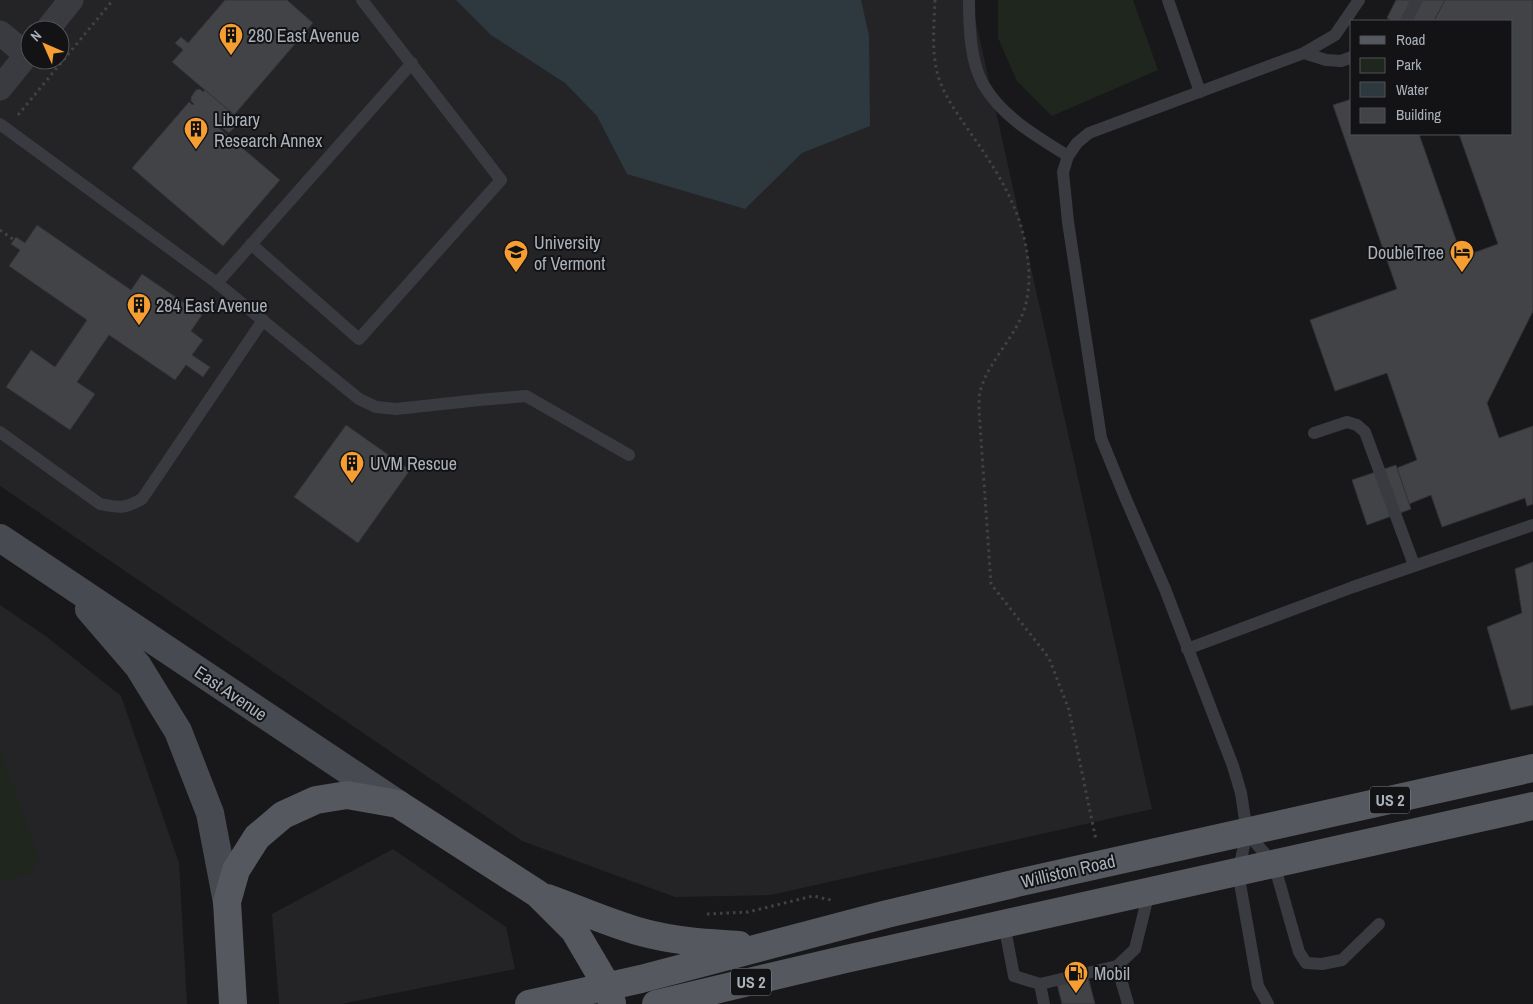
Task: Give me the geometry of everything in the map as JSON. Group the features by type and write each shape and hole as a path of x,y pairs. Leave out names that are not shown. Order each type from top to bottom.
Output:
{"main road":[{"name":"East Avenue","path":"0,538 398,804 538,894 574,930 610,995"},
{"name":"East Avenue","path":"64,582 138,666 178,731 210,813 227,902 233,1004"},
{"name":"Williston Road","path":"610,995 641,979 887,914 1533,768"},
{"name":"East Avenue","path":"227,902 236,870 257,837 283,815 316,800 347,795 398,804"},
{"name":"US 2","path":"656,1004 846,959 1533,806"},
{"path":"538,894 639,932 695,942 763,947"},
{"name":"US 2","path":"529,1004 610,995"}],"street":[{"path":"54,20 68,1"},
{"path":"0,33 20,47"},
{"path":"0,88 20,63"}],"lane":[{"path":"252,244 359,339 501,180 362,0"},
{"path":"969,0 969,31 982,83 1008,116 1031,134 1068,156"},
{"path":"1168,0 1200,92"},
{"path":"1268,1004 1258,986 1238,872 1247,832 1241,793 1233,766 1165,589 1101,438 1068,222 1063,172 1068,156 1077,143 1089,133 1304,53 1335,35 1360,0"},
{"path":"1407,20 1417,0"},
{"path":"1304,53 1326,60 1341,61 1350,58"},
{"path":"217,283 412,63"},
{"path":"0,124 217,283 359,399 376,407 396,409 526,396 629,455"},
{"path":"0,432 100,504 127,507 142,499 263,320"},
{"path":"1314,433 1347,422 1357,424 1365,432 1414,565"},
{"path":"1187,648 1414,565 1533,525"},
{"path":"1247,832 1274,864 1299,952 1306,963 1322,964 1342,960 1379,924"},
{"path":"1004,924 1014,976 1040,984 1117,966 1135,949 1149,892"},
{"path":"1114,1004 1128,1002 1117,966"},
{"path":"1040,984 1044,1004"}],"path":[{"path":"16,117 113,0"},
{"path":"935,0 933,50 939,79 951,105 1002,180 1015,208 1023,233 1028,261 1028,290 1025,308 987,374 980,392 979,410 991,584 1049,658 1068,710 1102,864"},
{"path":"0,230 14,240"},
{"path":"699,915 748,912 813,896"}],"shaded area":[{"name":"University of Vermont","path":"0,0 971,0 1152,809 771,895 675,897 522,841 0,486"},
{"path":"0,605 47,637 121,696 179,863 187,1004 0,1004"},
{"path":"393,849 506,927 515,969 341,1004 279,1004 272,914"}],"green space":[{"path":"998,0 1133,0 1158,70 1052,116 1017,81 998,38"},
{"path":"0,748 39,859 30,874 0,881"}],"water":[{"path":"456,0 861,0 869,36 870,126 802,153 745,209 627,174 597,116 565,83 491,35"}],"building":[{"name":"280 East Avenue","path":"225,0 287,0 313,23 234,115 172,62 183,50 175,43 181,37 188,43"},
{"path":"1396,0 1445,0 1435,20 1391,20 1387,18"},
{"name":"DoubleTree","path":"1445,0 1533,0 1533,311 1487,403 1499,438 1533,426 1533,504 1527,506 1525,498 1442,527 1431,495 1409,504 1397,468 1417,460 1387,373 1335,391 1310,320 1397,289 1333,105 1350,100 1350,135 1419,135 1462,257 1498,244 1459,135 1513,135 1513,20 1435,20"},
{"name":"Library Research Annex","path":"200,89 203,92 205,90 232,113 231,115 238,121 229,133 221,127 219,128 280,180 223,246 132,168 189,102 194,104 191,101 191,97 196,90"},
{"name":"284 East Avenue","path":"37,225 131,290 142,274 202,315 191,331 203,340 192,355 210,367 203,377 186,365 175,380 109,335 77,382 95,394 70,430 6,387 31,350 55,367 87,320 9,266 20,250 11,244 16,237 25,243"},
{"name":"UVM Rescue","path":"346,425 410,470 358,543 294,497"},
{"path":"1396,465 1411,509 1367,525 1352,480"},
{"path":"1533,562 1533,705 1511,710 1487,627 1522,613 1515,569"},
{"name":"Mobil","path":"1088,977 1095,1004 1062,1004 1057,984"}],"place":[{"name":"280 East Avenue","path":"231,56"},
{"name":"Library Research Annex","path":"196,150"},
{"name":"University of Vermont","path":"516,273"},
{"name":"DoubleTree","path":"1462,273"},
{"name":"284 East Avenue","path":"139,326"},
{"name":"UVM Rescue","path":"352,484"},
{"name":"Mobil","path":"1076,994"}]}
